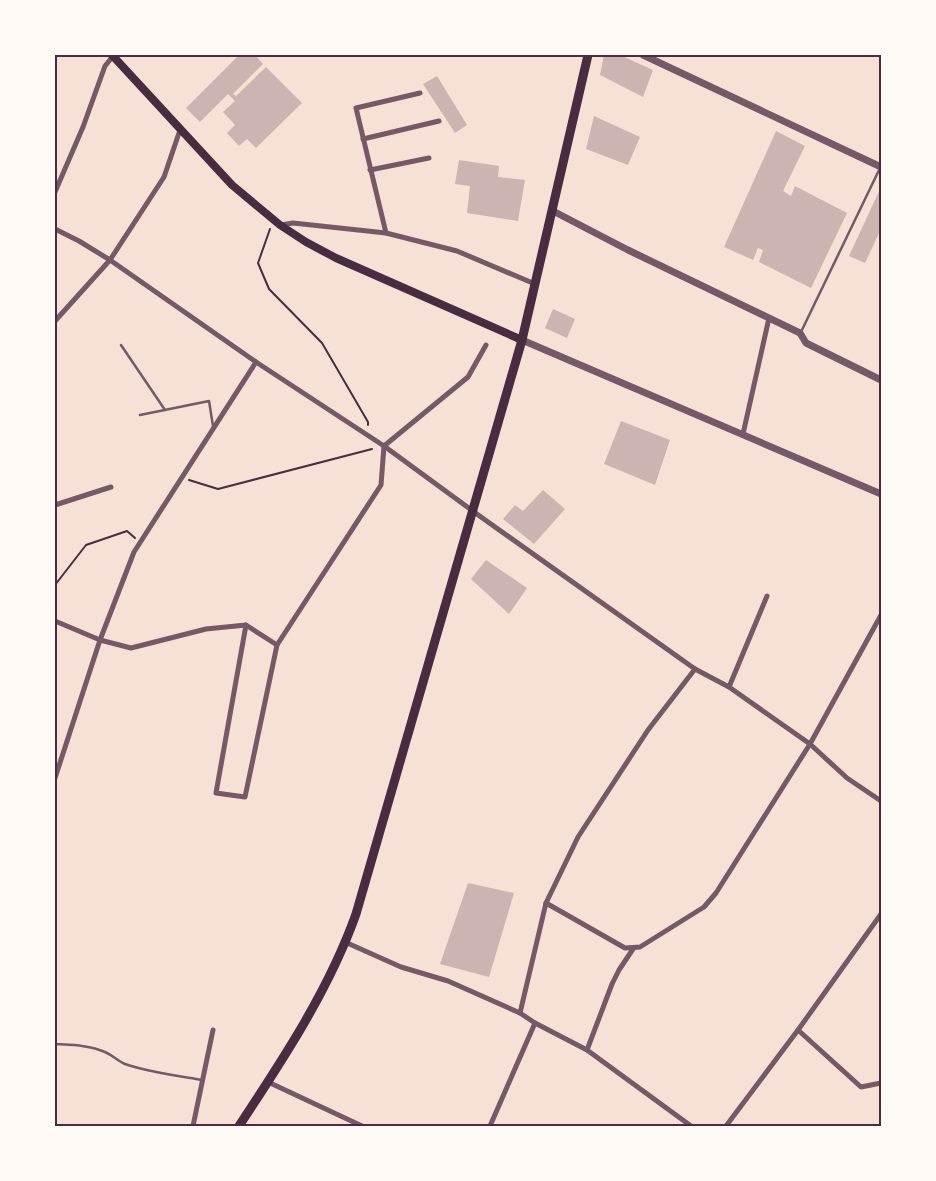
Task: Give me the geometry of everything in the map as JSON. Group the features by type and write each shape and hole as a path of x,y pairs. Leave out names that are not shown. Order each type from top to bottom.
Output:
{"main road":[{"path":"239,1126 268,1082 313,1006 345,942 360,902 522,340 588,55"},
{"path":"112,56 232,185 280,225 336,258 522,340"}],"street":[{"path":"643,55 881,167"},
{"path":"55,192 105,66 112,56"},
{"path":"386,233 356,108 420,93"},
{"path":"363,139 439,121"},
{"path":"55,321 110,260 164,177 180,130"},
{"path":"370,170 429,158"},
{"path":"553,210 628,250 800,333 806,343 881,380"},
{"path":"280,225 294,223 386,233 457,252 535,284"},
{"path":"55,229 110,260 256,362 384,446 695,669 729,687 810,744 847,778 881,801"},
{"path":"743,434 769,318"},
{"path":"522,340 881,494"},
{"path":"246,625 216,793 245,796 277,645 380,485 384,446 468,377 486,345"},
{"path":"55,778 100,640 134,552 256,362"},
{"path":"55,505 111,487"},
{"path":"729,687 767,596"},
{"path":"546,903 625,948 634,949 704,907 716,893 810,744 881,615"},
{"path":"55,621 100,640 132,648 206,629 246,625 277,645"},
{"path":"520,1013 546,903 578,837 648,730 695,669"},
{"path":"726,1126 881,914"},
{"path":"345,942 401,967 448,981 520,1013 535,1023 587,1050 691,1126"},
{"path":"587,1050 618,970 634,949"},
{"path":"490,1126 535,1023"},
{"path":"193,1126 213,1030"},
{"path":"798,1030 861,1087 881,1083"},
{"path":"268,1082 362,1126"}],"lane":[{"path":"800,333 881,167"},
{"path":"121,345 165,410"},
{"path":"140,415 209,401 214,428"},
{"path":"55,1044 98,1049 132,1066 202,1080"}],"path":[{"path":"273,220 258,263 268,289 322,343 368,422 368,435"},
{"path":"182,478 218,489 384,446"},
{"path":"55,585 86,545 127,531 140,542"}],"building":[{"path":"239,55 255,55 263,64 233,94 236,96 266,67 302,103 256,148 247,139 239,146 227,133 235,125 223,112 235,101 228,94 200,122 186,108"},
{"path":"604,55 620,55 653,70 643,97 600,75"},
{"path":"437,76 467,125 455,133 423,84"},
{"path":"594,116 640,137 628,165 586,149"},
{"path":"776,131 805,146 783,191 791,196 795,186 847,213 811,288 759,262 763,250 758,248 753,260 724,247"},
{"path":"459,160 499,166 498,177 525,180 518,221 467,213 470,186 455,184"},
{"path":"881,187 881,229 865,263 849,256"},
{"path":"553,309 575,319 567,338 545,328"},
{"path":"621,421 670,440 655,485 604,464"},
{"path":"543,490 565,509 534,544 503,519 515,505 523,511"},
{"path":"486,560 527,588 509,614 471,579"},
{"path":"468,883 514,893 489,977 440,964"}]}
